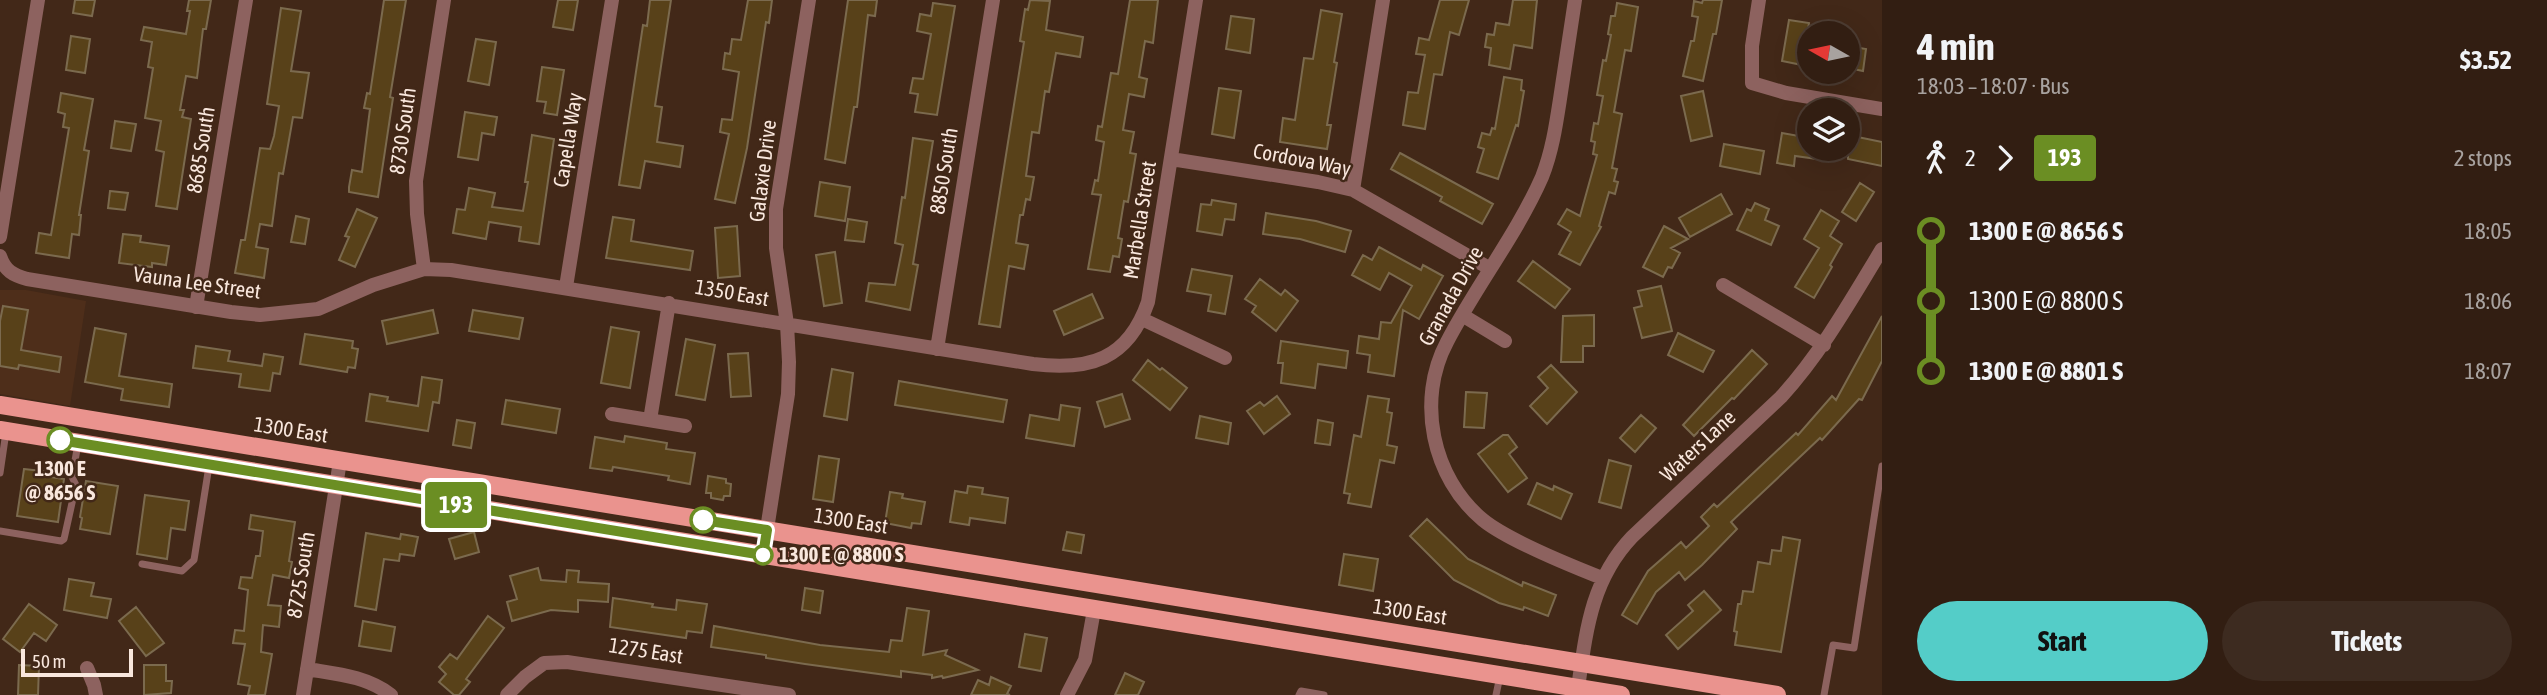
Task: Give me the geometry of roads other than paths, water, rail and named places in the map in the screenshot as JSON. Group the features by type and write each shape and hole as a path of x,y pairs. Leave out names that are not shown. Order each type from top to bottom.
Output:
{"main road":[{"name":"1300 East","path":"0,405 1777,695"},
{"path":"3,431 1621,695"}],"street":[{"path":"0,237 38,0"},
{"name":"8685 South","path":"197,307 246,0"},
{"name":"8730 South","path":"424,269 416,181 444,0"},
{"name":"Capella Way","path":"566,287 612,0"},
{"name":"Galaxie Drive","path":"763,555 788,394 787,324 776,248 776,209 809,0"},
{"name":"8850 South","path":"937,349 993,0"},
{"name":"Marbella Street","path":"1033,364 1080,366 1102,358 1118,348 1142,319 1152,282 1196,0"},
{"path":"1353,190 1383,0"},
{"name":"Granada Drive","path":"1575,0 1549,155 1534,193 1446,344 1435,372 1431,400 1432,429 1439,456 1451,480 1483,519 1503,533 1602,578"},
{"path":"1759,0 1752,46 1752,83 1786,93 1882,109"},
{"name":"Cordova Way","path":"1171,159 1353,190 1489,268"},
{"name":"Waters Lane","path":"1578,688 1592,606 1602,578 1616,554 1782,397 1824,345 1882,249"},
{"name":"Vauna Lee Street","path":"2,262 13,275 27,279 197,307 260,314 318,309 373,285 424,269"},
{"name":"1350 East","path":"424,269 465,271 1033,364"},
{"path":"1723,285 1824,345"},
{"path":"650,420 669,303"},
{"path":"1462,315 1505,341"},
{"path":"1142,319 1225,358"},
{"path":"612,414 685,426"},
{"name":"8725 South","path":"303,695 340,461"},
{"path":"1067,695 1085,660 1094,610"},
{"name":"1275 East","path":"507,695 524,677 544,663 567,662 789,695"},
{"path":"87,668 96,695"},
{"path":"307,669 351,676 378,686 391,695"}],"lane":[{"path":"0,473 3,431"},
{"path":"0,531 64,540 76,485 72,477 78,443"},
{"path":"142,565 182,571 194,561 209,465"},
{"path":"1824,695 1833,645 1854,648 1882,466"},
{"path":"1496,695 1500,675"},
{"path":"1299,695 1301,691 1324,695"}],"place":[{"name":"1300 E @ 8656 S","path":"60,440"},
{"name":"1300 E @ 8800 S","path":"763,555"}]}
